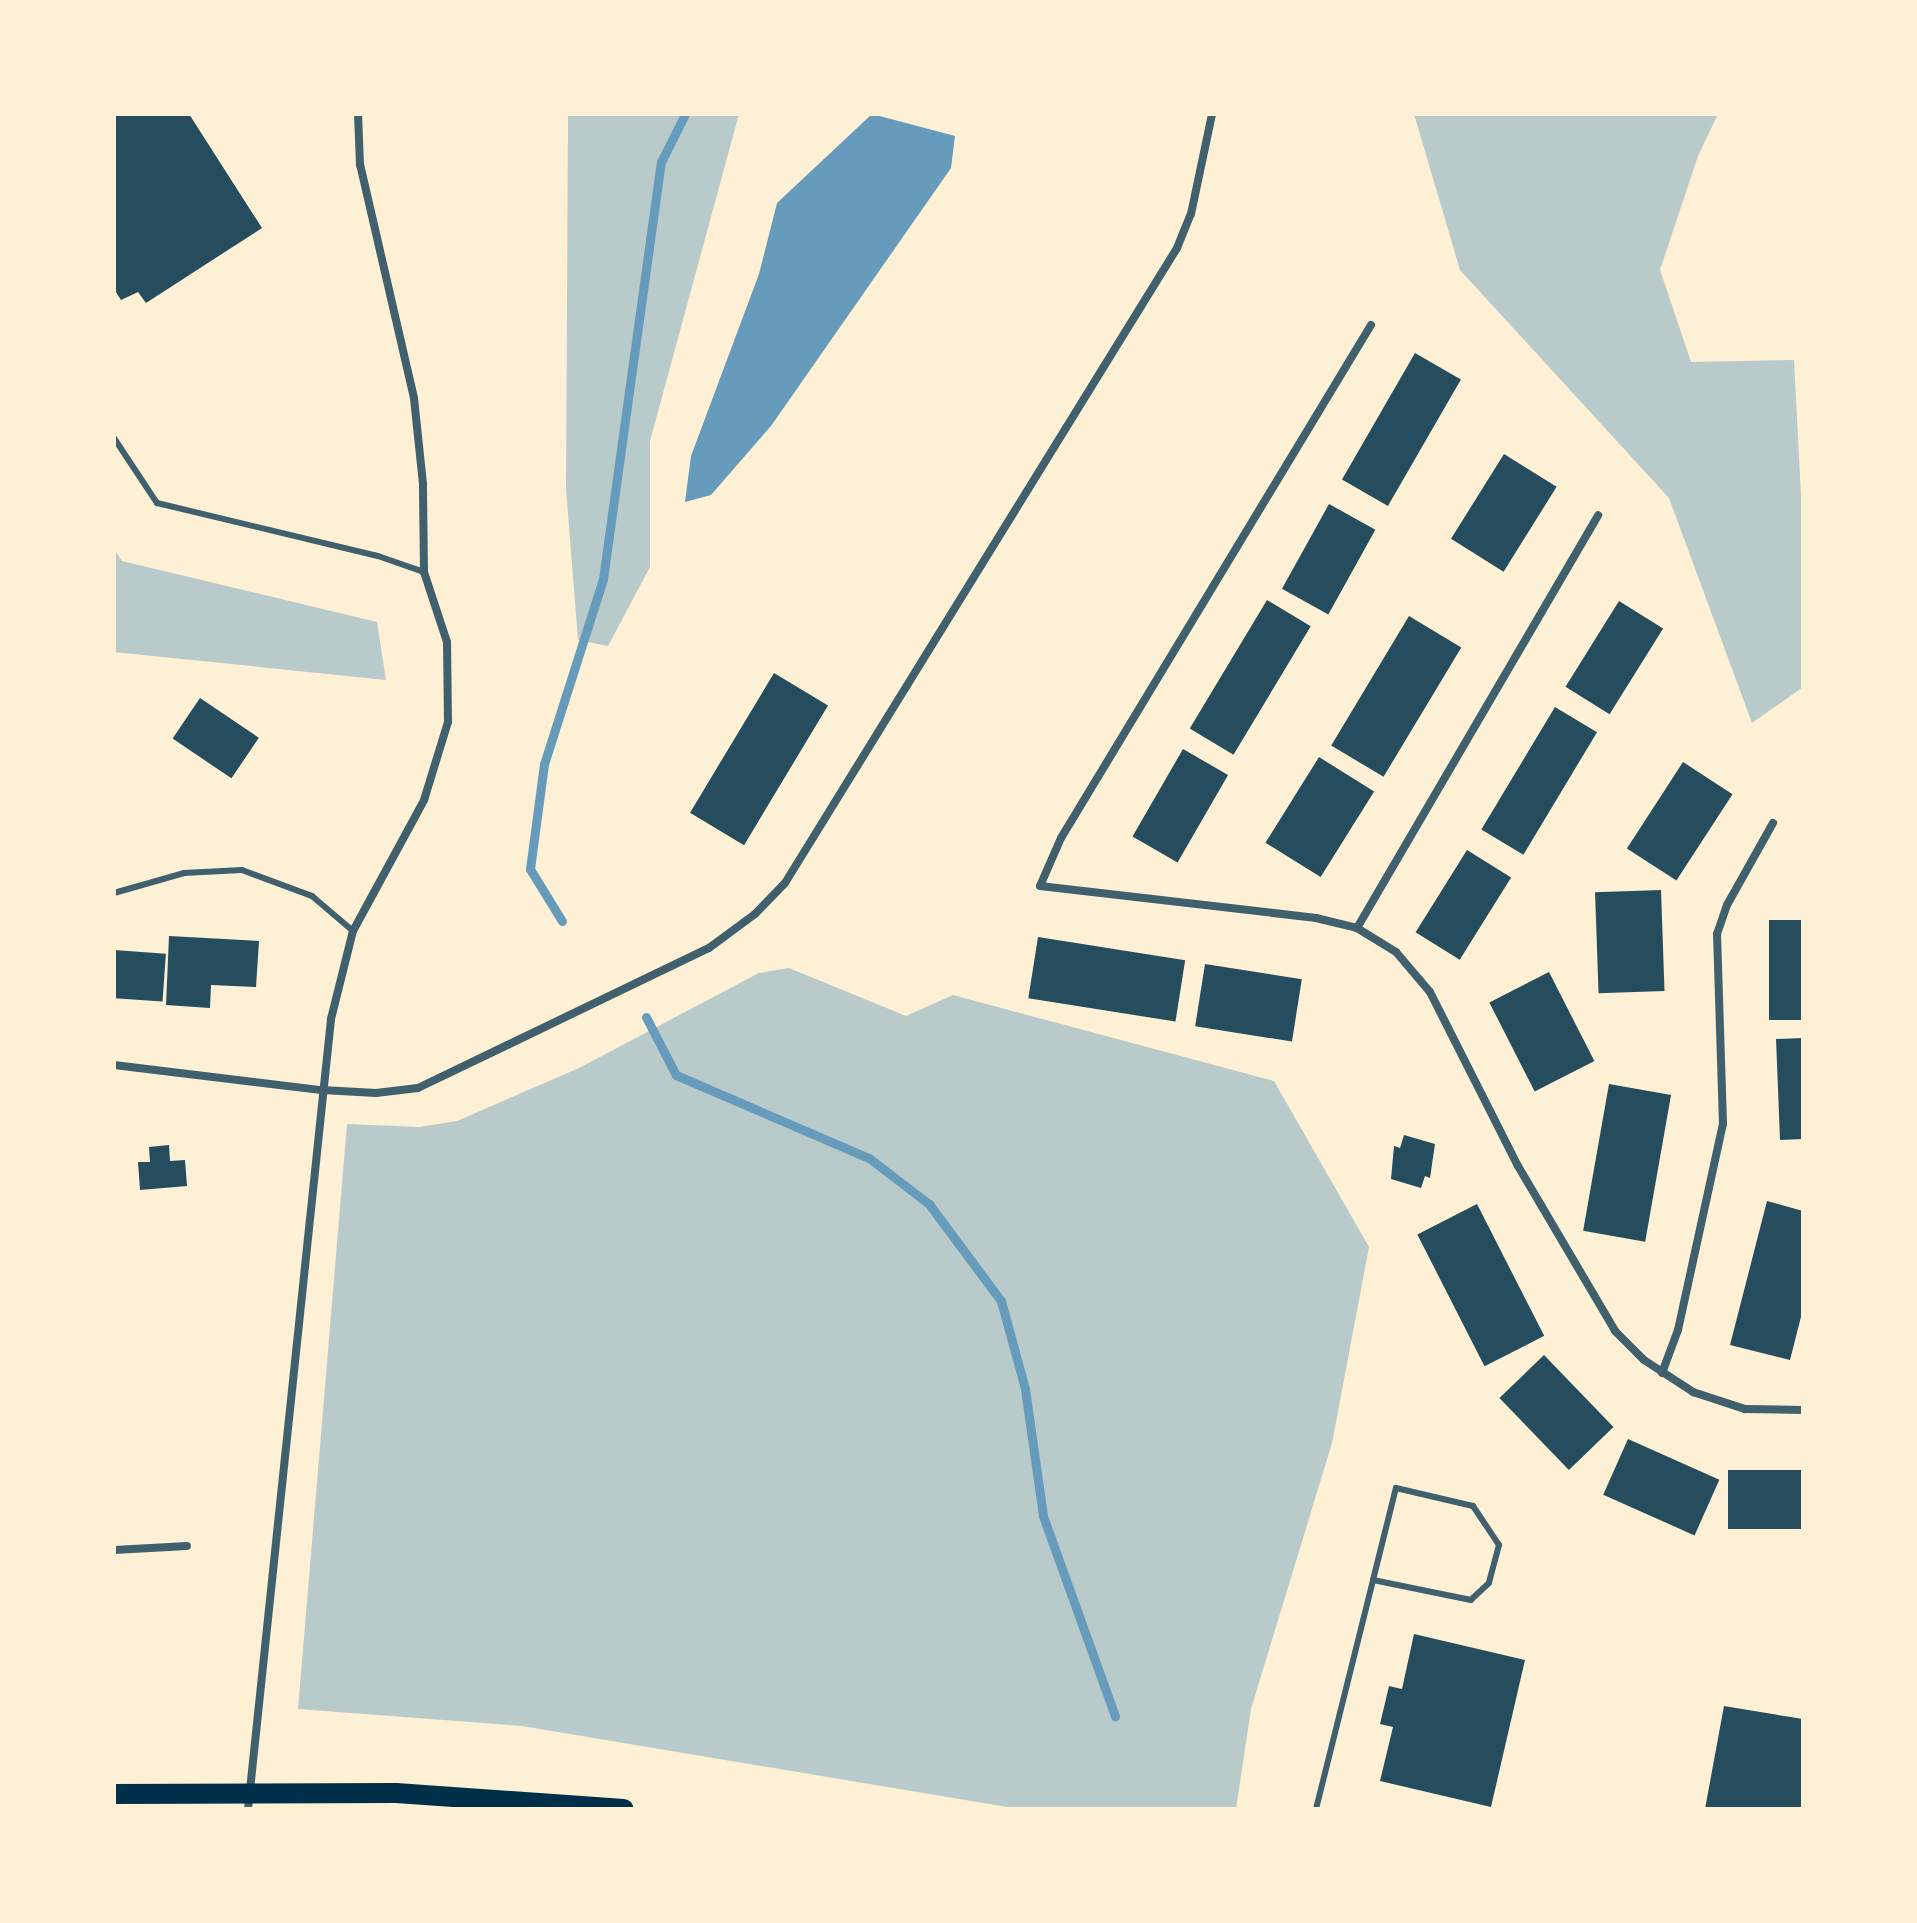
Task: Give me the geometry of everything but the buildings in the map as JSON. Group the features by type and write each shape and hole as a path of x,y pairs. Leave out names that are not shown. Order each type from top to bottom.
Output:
{"main road":[{"path":"114,1794 248,1802 396,1793 623,1809"}],"street":[{"path":"248,1802 305,1297 331,1019 353,931 424,800 448,722 447,642 424,572 423,484 414,398 360,165 358,114"},
{"path":"114,1065 322,1090 376,1093 418,1088 709,948 755,914 785,883 1177,248 1191,214 1212,114"},
{"path":"1371,325 1061,838 1040,886 1316,918 1357,928 1396,952 1416,972 1602,1315 1662,1373 1727,1406 1803,1410"},
{"path":"1357,928 1598,515"},
{"path":"1662,1373 1678,1330 1723,1124 1717,934 1727,905 1773,823"},
{"path":"114,1550 187,1546"}],"lane":[{"path":"114,438 157,503 378,556 424,572"},
{"path":"114,893 184,873 242,870 312,896 353,931"},
{"path":"1316,1809 1373,1580 1396,1488 1473,1506 1499,1545 1489,1583 1471,1600 1373,1580"}],"shaded area":[{"path":"568,114 739,114 650,441 650,567 608,646 578,640 566,489"},
{"path":"1414,114 1718,114 1698,156 1660,270 1691,362 1794,360 1803,534 1803,687 1752,723 1669,498 1460,270"},
{"path":"114,549 122,561 377,622 386,680 114,652"},
{"path":"789,968 906,1016 953,995 1274,1081 1369,1247 1332,1443 1251,1709 1236,1809 1019,1809 522,1726 298,1709 347,1124 419,1127 457,1121 579,1068 759,973"}],"water":[{"path":"872,114 955,136 951,168 771,426 711,495 685,502 691,456 759,274 777,203"}],"waterway":[{"path":"562,921 530,869 544,764 603,579 661,162 685,114"},
{"path":"646,1017 676,1075 869,1158 929,1204 1001,1301 1025,1389 1043,1516 1115,1716"}]}
